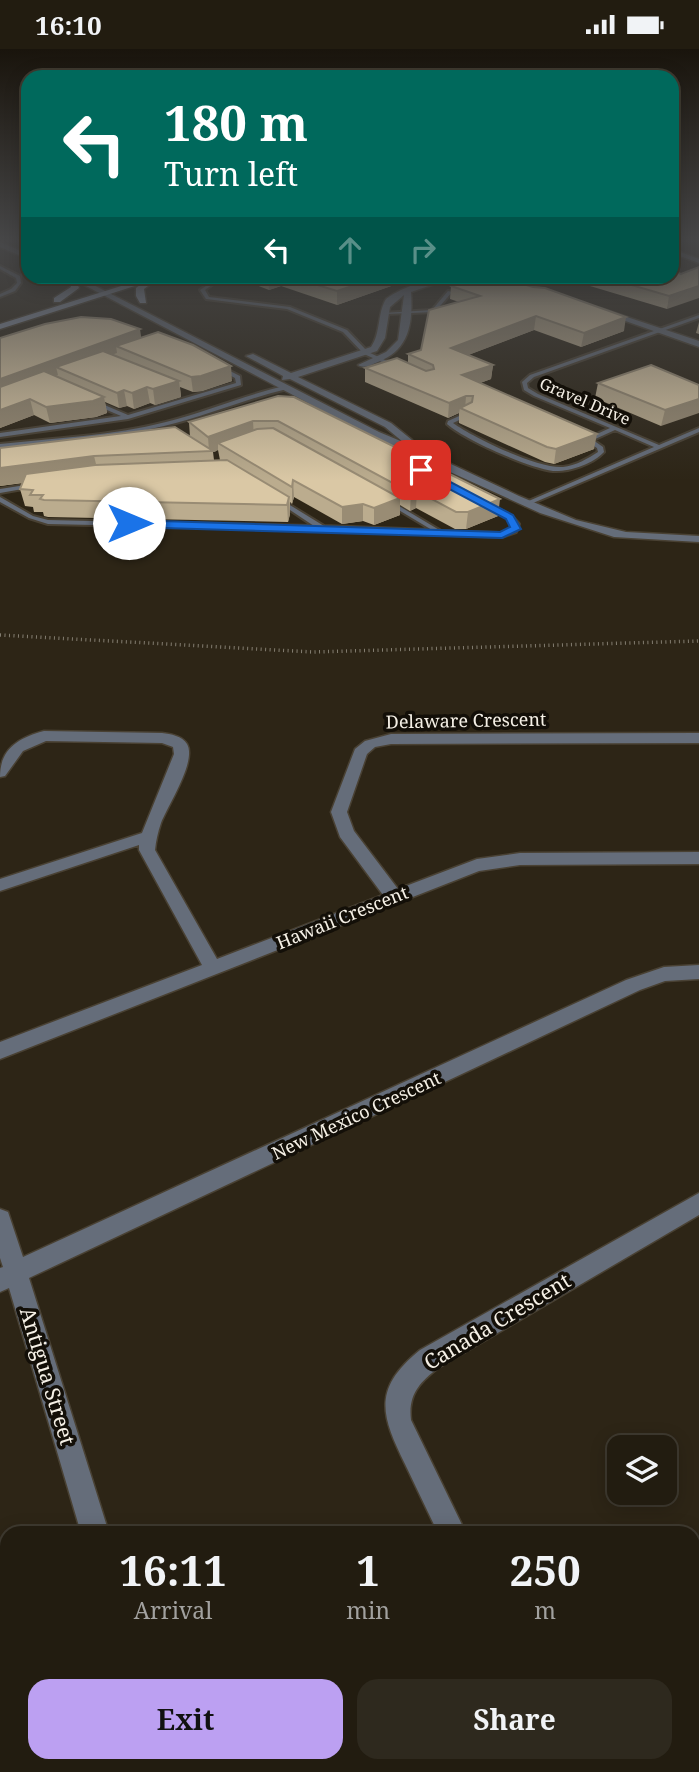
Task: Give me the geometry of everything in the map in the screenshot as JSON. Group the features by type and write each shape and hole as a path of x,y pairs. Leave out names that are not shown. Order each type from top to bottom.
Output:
{"main road":[{"path":"0,327 20,320"}],"street":[{"path":"155,320 375,434 420,451 549,515 605,532 699,539"},
{"path":"274,382 374,349 381,340 384,320"},
{"path":"285,388 380,359 400,347 405,320"},
{"path":"636,320 699,344"},
{"path":"240,351 388,425 420,451"},
{"path":"0,772 18,748 44,736 171,739 182,749 182,759 147,838 147,850 213,968"},
{"name":"Delaware Crescent","path":"394,896 346,834 340,819 343,799 356,758 370,744 391,739 699,738"},
{"path":"0,885 147,838"},
{"name":"Hawaii Crescent","path":"0,1051 465,869 499,860 699,857"},
{"name":"New Mexico Crescent","path":"8,1277 632,985 664,974 699,972"},
{"name":"Canada Crescent","path":"449,1526 398,1422 396,1411 399,1393 406,1380 429,1359 699,1203"},
{"name":"Antigua Street","path":"0,1220 8,1277 93,1526"}],"lane":[{"path":"318,320 345,331 366,353 404,370"},
{"name":"Gravel Drive","path":"660,447 531,393 525,387 525,380 686,320"},
{"path":"0,435 127,417 239,384 237,377 215,366"},
{"path":"265,391 274,382"},
{"path":"0,446 152,427 217,409 265,391 285,388"},
{"path":"183,393 195,398"},
{"path":"93,402 152,427"},
{"path":"468,414 450,424 460,431 550,469 565,469 601,452 600,447 576,435"},
{"path":"165,424 172,431"},
{"path":"588,440 615,428"},
{"path":"526,503 699,430"},
{"path":"0,491 39,485"},
{"path":"272,497 321,528"},
{"path":"0,499 31,517 48,522 502,535 514,531 516,524 510,517 486,504"},
{"path":"384,499 441,532"}],"path":[{"path":"0,635 313,652 699,641"}],"building":[{"path":"63,320 115,320 140,329 0,379 0,338"},
{"path":"427,320 524,320 451,348 493,365 462,375 597,434 556,449 547,447 460,408 472,402 473,396 449,403 365,368 397,358 426,371 434,369 433,365 408,354 421,350"},
{"path":"548,320 617,320 584,333"},
{"path":"158,332 193,345 231,366 191,377 116,346"},
{"path":"103,351 179,381 153,389 147,387 132,393 124,390 117,393 56,367"},
{"path":"651,365 699,385 699,399 665,410 598,383"},
{"path":"44,371 104,397 46,407 30,399 0,410 0,387"},
{"path":"278,396 294,397 500,499 468,512 456,512 417,491 411,493 278,421 253,421 208,437 189,422"},
{"path":"175,427 213,451 94,456 0,468 0,448"},
{"path":"273,428 400,498 374,508 363,504 342,507 293,480 292,487 218,443 257,429"},
{"path":"227,460 289,497 287,505 44,500 40,499 43,495 30,495 33,490 20,489 26,474 95,465"}],"route":[{"path":"129,523 502,535 516,529 516,524 510,517 421,470"}]}
